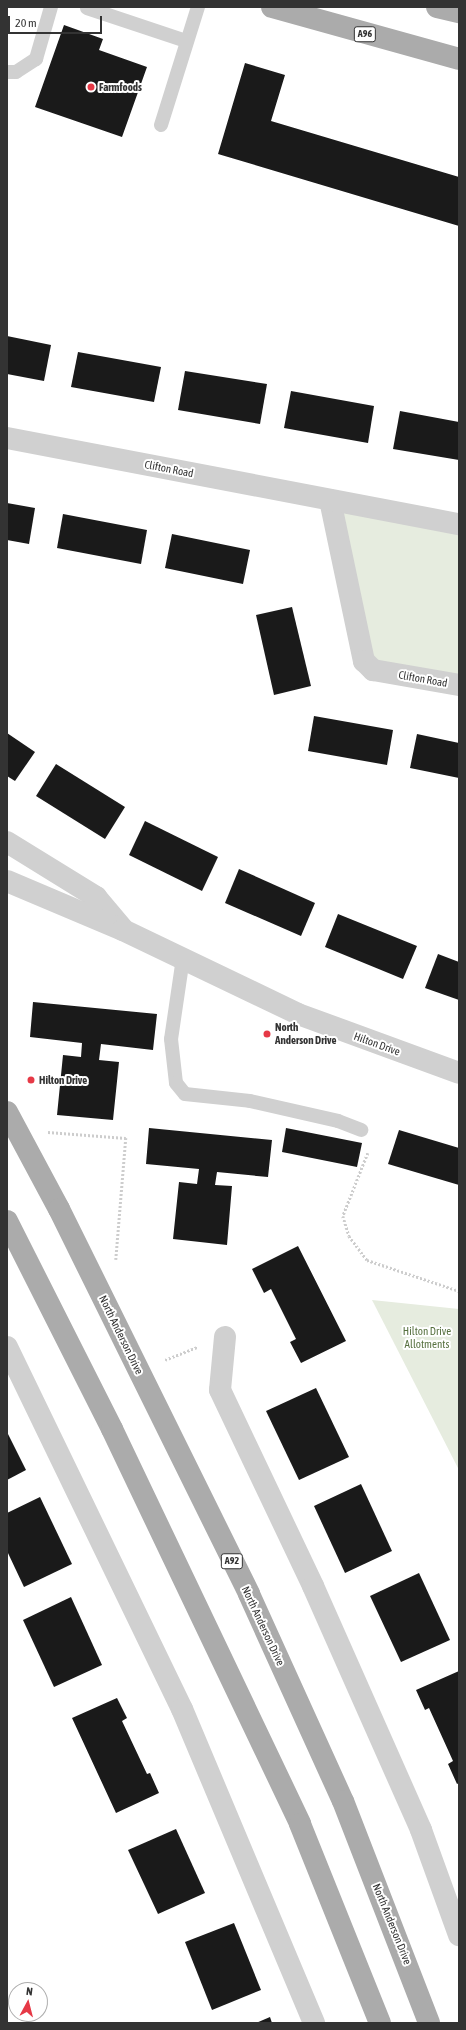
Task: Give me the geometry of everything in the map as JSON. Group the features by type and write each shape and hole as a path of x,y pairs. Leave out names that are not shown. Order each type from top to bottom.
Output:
{"main road":[{"name":"A96","path":"272,7 459,59"},
{"path":"437,7 459,12"},
{"name":"North Anderson Drive","path":"7,1112 62,1216 248,1594 343,1801 429,2023"},
{"path":"7,1221 112,1429 300,1824 380,2023"}],"street":[{"name":"Clifton Road","path":"7,438 459,524"},
{"name":"Clifton Road","path":"330,500 364,661 373,670 459,685"},
{"name":"Hilton Drive","path":"7,842 96,897 123,930"},
{"name":"Hilton Drive","path":"10,880 123,930 298,1014 459,1073"},
{"path":"225,1337 220,1390 313,1586 421,1830 459,1935"},
{"path":"7,1347 182,1709 314,2023"}],"lane":[{"path":"7,72 16,72 36,59 51,7"},
{"path":"161,125 186,41 198,7"},
{"path":"87,8 186,41"},
{"path":"183,958 171,1039 176,1082 186,1094 250,1101 338,1121 361,1130"}],"path":[{"path":"361,1130 369,1149 343,1216 349,1236 367,1260 459,1291"},
{"path":"45,1131 126,1138 116,1265"},
{"path":"164,1360 185,1350"}],"green space":[{"path":"330,500 459,524 459,685 373,670"},
{"name":"Hilton Drive Allotments","path":"372,1300 459,1309 459,1470"}],"building":[{"name":"Farmfoods","path":"64,25 103,39 99,50 147,67 122,137 35,107"},
{"path":"245,63 285,75 271,121 459,177 459,226 218,154"},
{"path":"7,336 51,345 44,381 7,374"},
{"path":"78,352 161,367 154,402 71,387"},
{"path":"185,371 267,384 260,424 178,410"},
{"path":"291,391 374,406 368,443 284,428"},
{"path":"400,411 459,422 459,460 393,449"},
{"path":"7,503 35,508 29,544 7,540"},
{"path":"63,514 147,530 141,564 57,548"},
{"path":"172,534 250,550 243,584 165,568"},
{"path":"292,607 311,686 274,695 256,615"},
{"path":"314,716 393,730 387,765 308,751"},
{"path":"7,733 35,752 15,781 7,776"},
{"path":"417,734 459,743 459,778 410,768"},
{"path":"56,764 125,807 105,839 36,796"},
{"path":"145,821 218,857 202,891 129,855"},
{"path":"239,869 315,903 301,936 225,903"},
{"path":"338,914 417,946 403,979 325,947"},
{"path":"438,954 459,962 459,1000 425,988"},
{"path":"33,1002 157,1014 153,1050 101,1044 99,1060 119,1062 113,1120 57,1115 63,1055 81,1057 82,1043 30,1037"},
{"path":"149,1128 272,1140 268,1177 217,1172 215,1185 232,1186 227,1245 173,1239 179,1182 197,1184 199,1169 146,1164"},
{"path":"286,1128 362,1143 357,1167 282,1152"},
{"path":"399,1130 459,1148 459,1185 388,1164"},
{"path":"298,1246 346,1341 301,1363 290,1342 296,1339 271,1289 264,1293 252,1269"},
{"path":"316,1388 349,1457 299,1480 266,1411"},
{"path":"7,1432 26,1470 7,1480"},
{"path":"361,1484 392,1551 345,1573 314,1506"},
{"path":"40,1497 72,1564 24,1587 7,1551 7,1513"},
{"path":"419,1573 450,1640 401,1662 370,1596"},
{"path":"71,1597 102,1665 54,1687 23,1620"},
{"path":"459,1671 459,1783 457,1784 448,1764 453,1761 429,1708 425,1710 416,1690"},
{"path":"117,1698 127,1718 122,1721 147,1774 150,1773 159,1793 116,1813 72,1718"},
{"path":"176,1829 205,1893 158,1914 128,1850"},
{"path":"234,1923 261,1990 212,2010 185,1942"},
{"path":"270,2017 272,2023 256,2023"}],"place":[{"name":"Farmfoods","path":"91,87"},
{"name":"North Anderson Drive","path":"267,1034"},
{"name":"Hilton Drive","path":"31,1080"}]}
